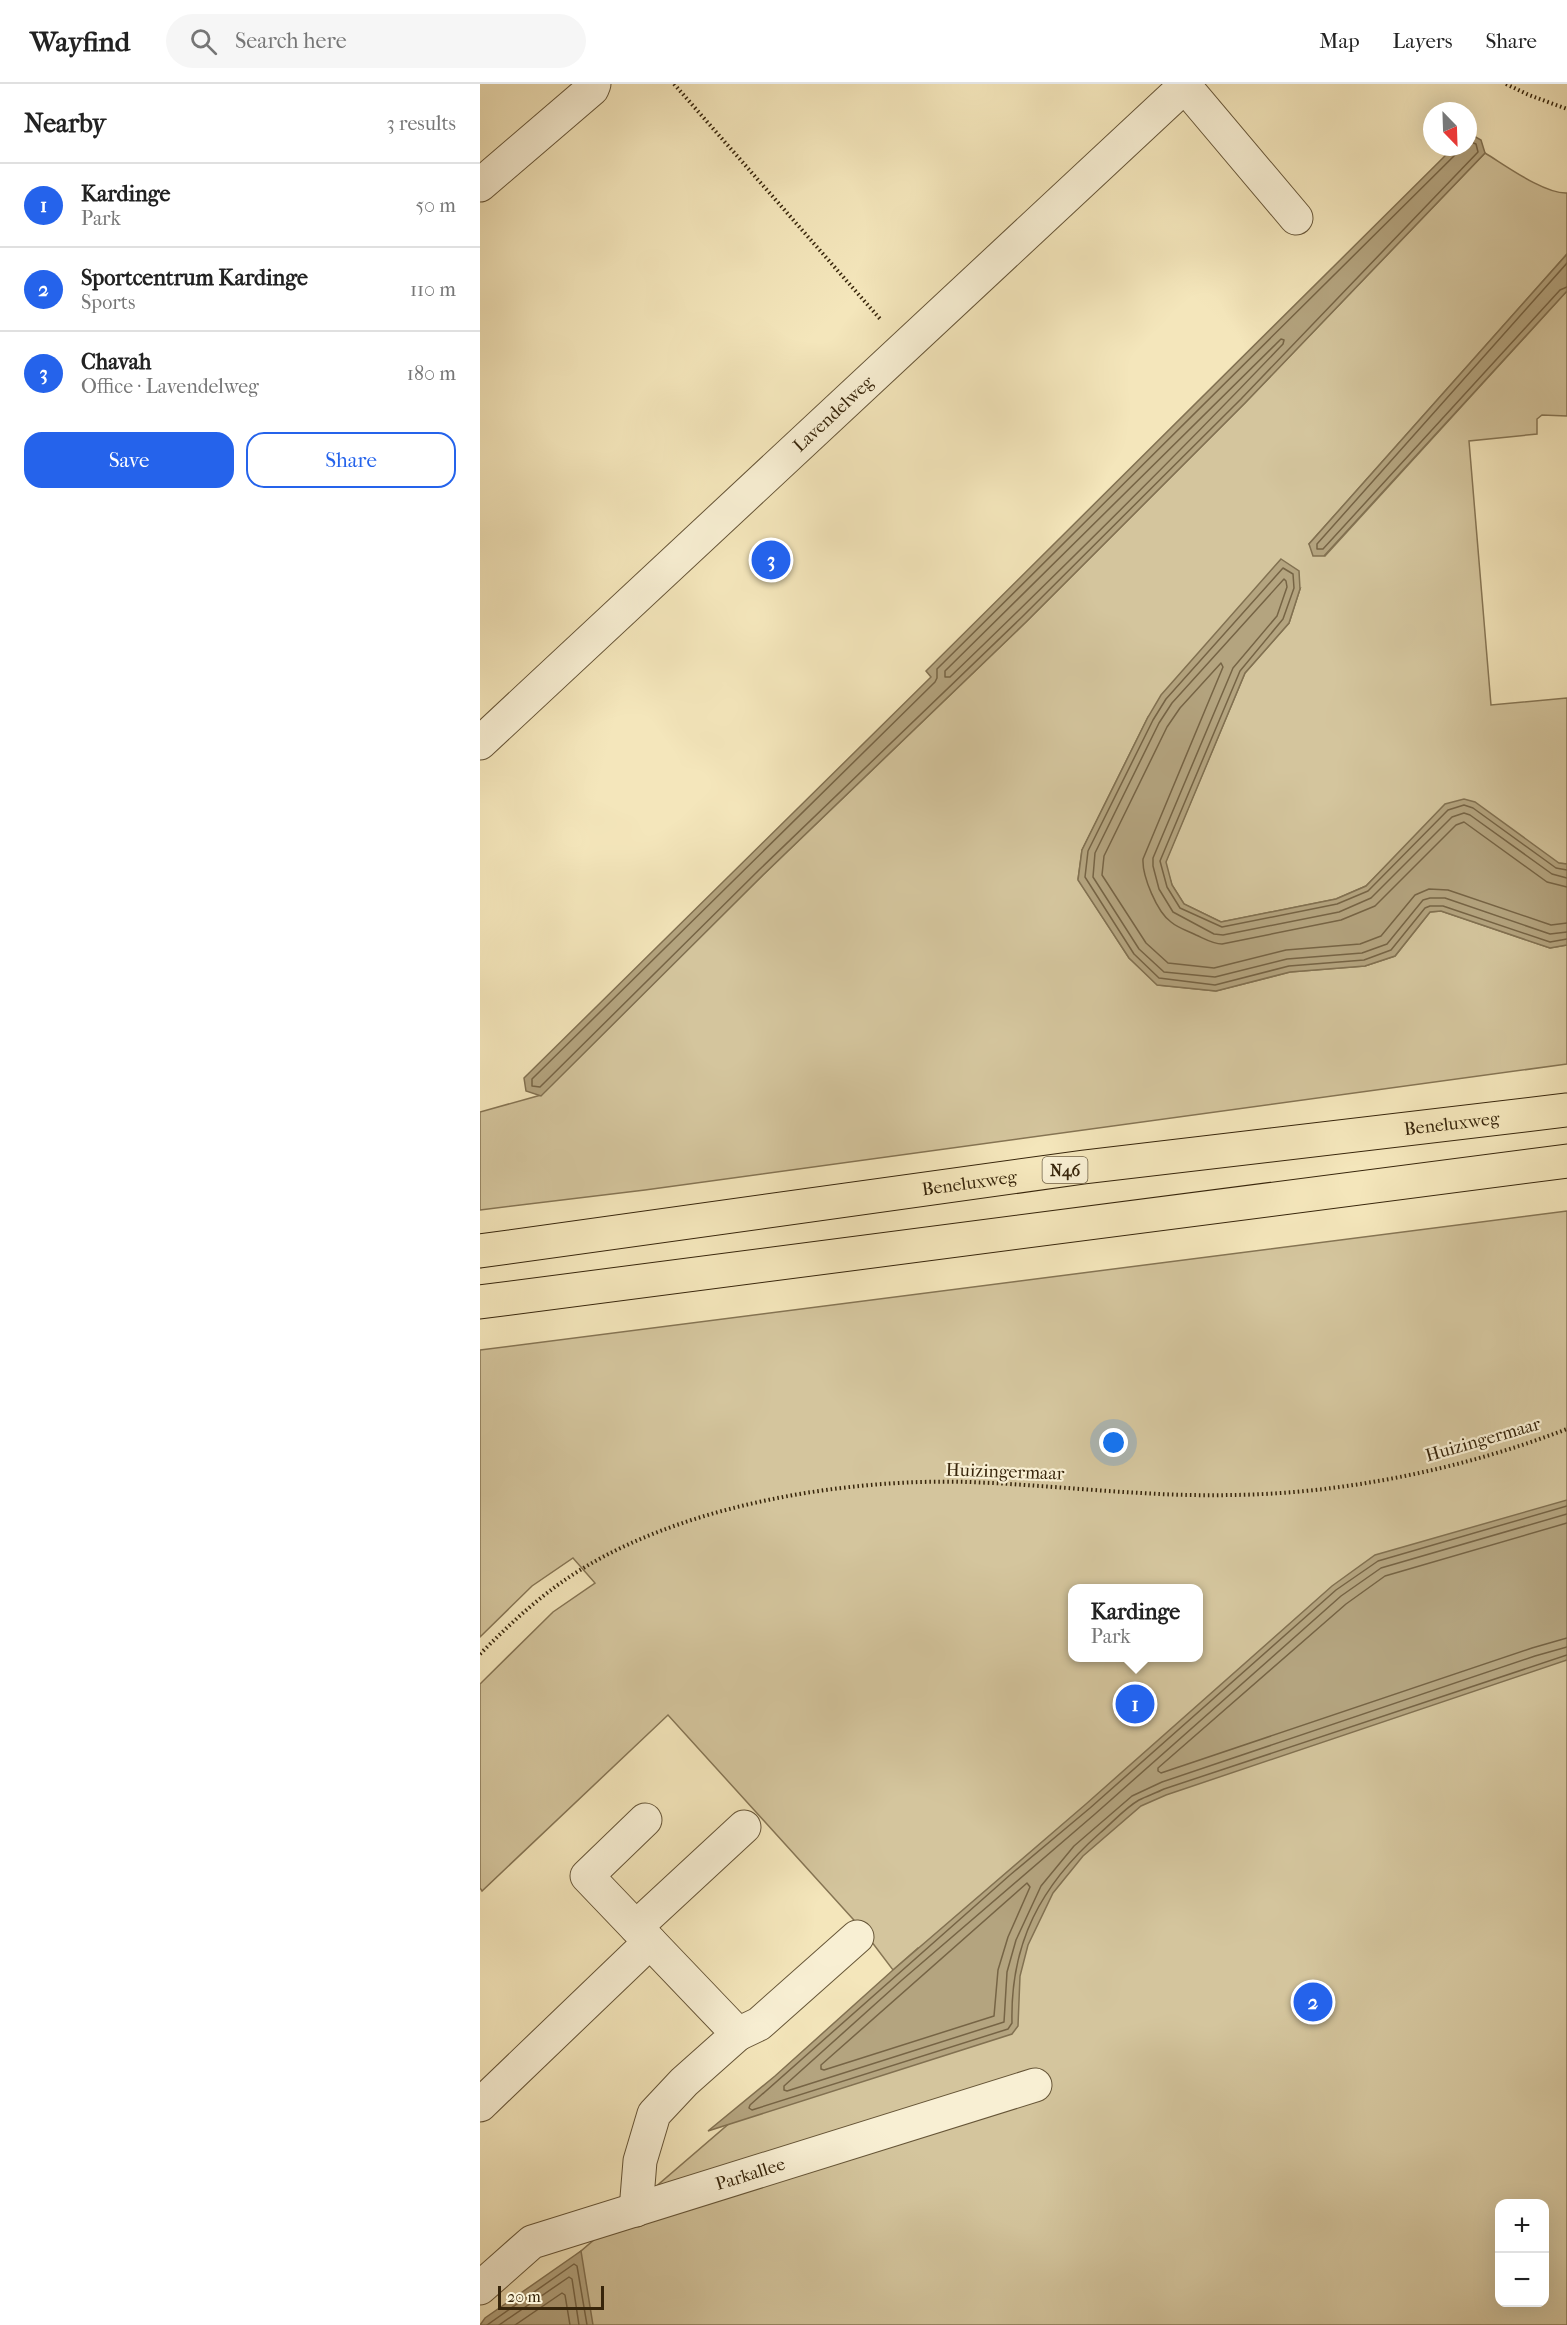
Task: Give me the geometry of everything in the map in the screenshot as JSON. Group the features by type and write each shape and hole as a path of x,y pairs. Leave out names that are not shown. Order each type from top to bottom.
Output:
{"highway":[{"name":"Beneluxweg","path":"480,1251 1084,1167 1567,1110"},
{"path":"480,1302 1567,1161"}],"street":[{"path":"480,185 592,90 594,84"},
{"path":"1185,85 1296,218"},
{"name":"Lavendelweg","path":"480,743 1185,85"},
{"path":"645,1820 587,1876 738,2034"},
{"path":"480,2105 744,1827"},
{"path":"636,2210 640,2160 654,2114 684,2082 738,2034 759,2024 857,1937"},
{"name":"Parkallee","path":"480,2288 532,2242 1035,2085"}],"path":[{"path":"674,84 905,347"},
{"path":"1506,84 1529,96 1567,109"},
{"name":"Huizingermaar","path":"480,1654 526,1609 562,1581 602,1557 647,1536 694,1519 769,1501 847,1488 976,1482 1147,1494 1221,1495 1316,1490 1406,1475 1455,1464 1567,1429"}],"shaded area":[{"path":"1485,153 1536,184 1567,193 1567,254 1309,544 1325,556 1567,291 1567,416 1542,415 1537,419 1537,434 1469,441 1491,705 1567,698 1567,864 1405,847 1366,886 1336,899 1221,922 1184,904 1172,885 1165,863 1245,673 1289,623 1300,589 1148,717 1082,850 1078,879 1129,958 1158,985 1216,991 1290,972 1365,966 1395,956 1430,912 1441,911 1550,948 1567,945 1567,1064 645,1190 480,1210 480,1112 541,1095 763,875 1026,622 1245,403"},
{"path":"1567,1211 1567,2325 495,2325 925,1955 918,1948 893,1970 862,1929 668,1715 482,1891 480,1888 480,1684 553,1612 595,1583 573,1558 532,1586 480,1637 480,1350"}],"water":[{"path":"1477,138 1481,140 1485,153 1245,403 1026,622 763,875 541,1096 526,1091 524,1078 931,677 926,671 1445,156 1477,156"},
{"path":"1567,254 1567,291 1324,556 1313,556 1309,544"},
{"path":"1281,559 1299,571 1300,589 1289,623 1245,673 1166,862 1172,885 1184,904 1221,922 1336,899 1366,886 1445,804 1464,799 1475,802 1559,863 1567,864 1567,945 1550,948 1441,911 1430,912 1395,956 1365,966 1290,972 1216,991 1157,985 1129,958 1078,880 1082,850 1161,695"},
{"path":"1567,1500 1567,1660 1166,1795 1141,1806 1083,1856 1053,1893 1028,1945 1020,1976 1018,2026 1012,2034 708,2131 775,2076 1332,1586 1375,1555"},
{"path":"581,2251 593,2325 480,2325 485,2318"}],"place":[{"name":"Chavah","path":"771,560"},
{"name":"Kardinge","path":"1135,1704"},
{"name":"Sportcentrum Kardinge","path":"1313,2002"}]}
